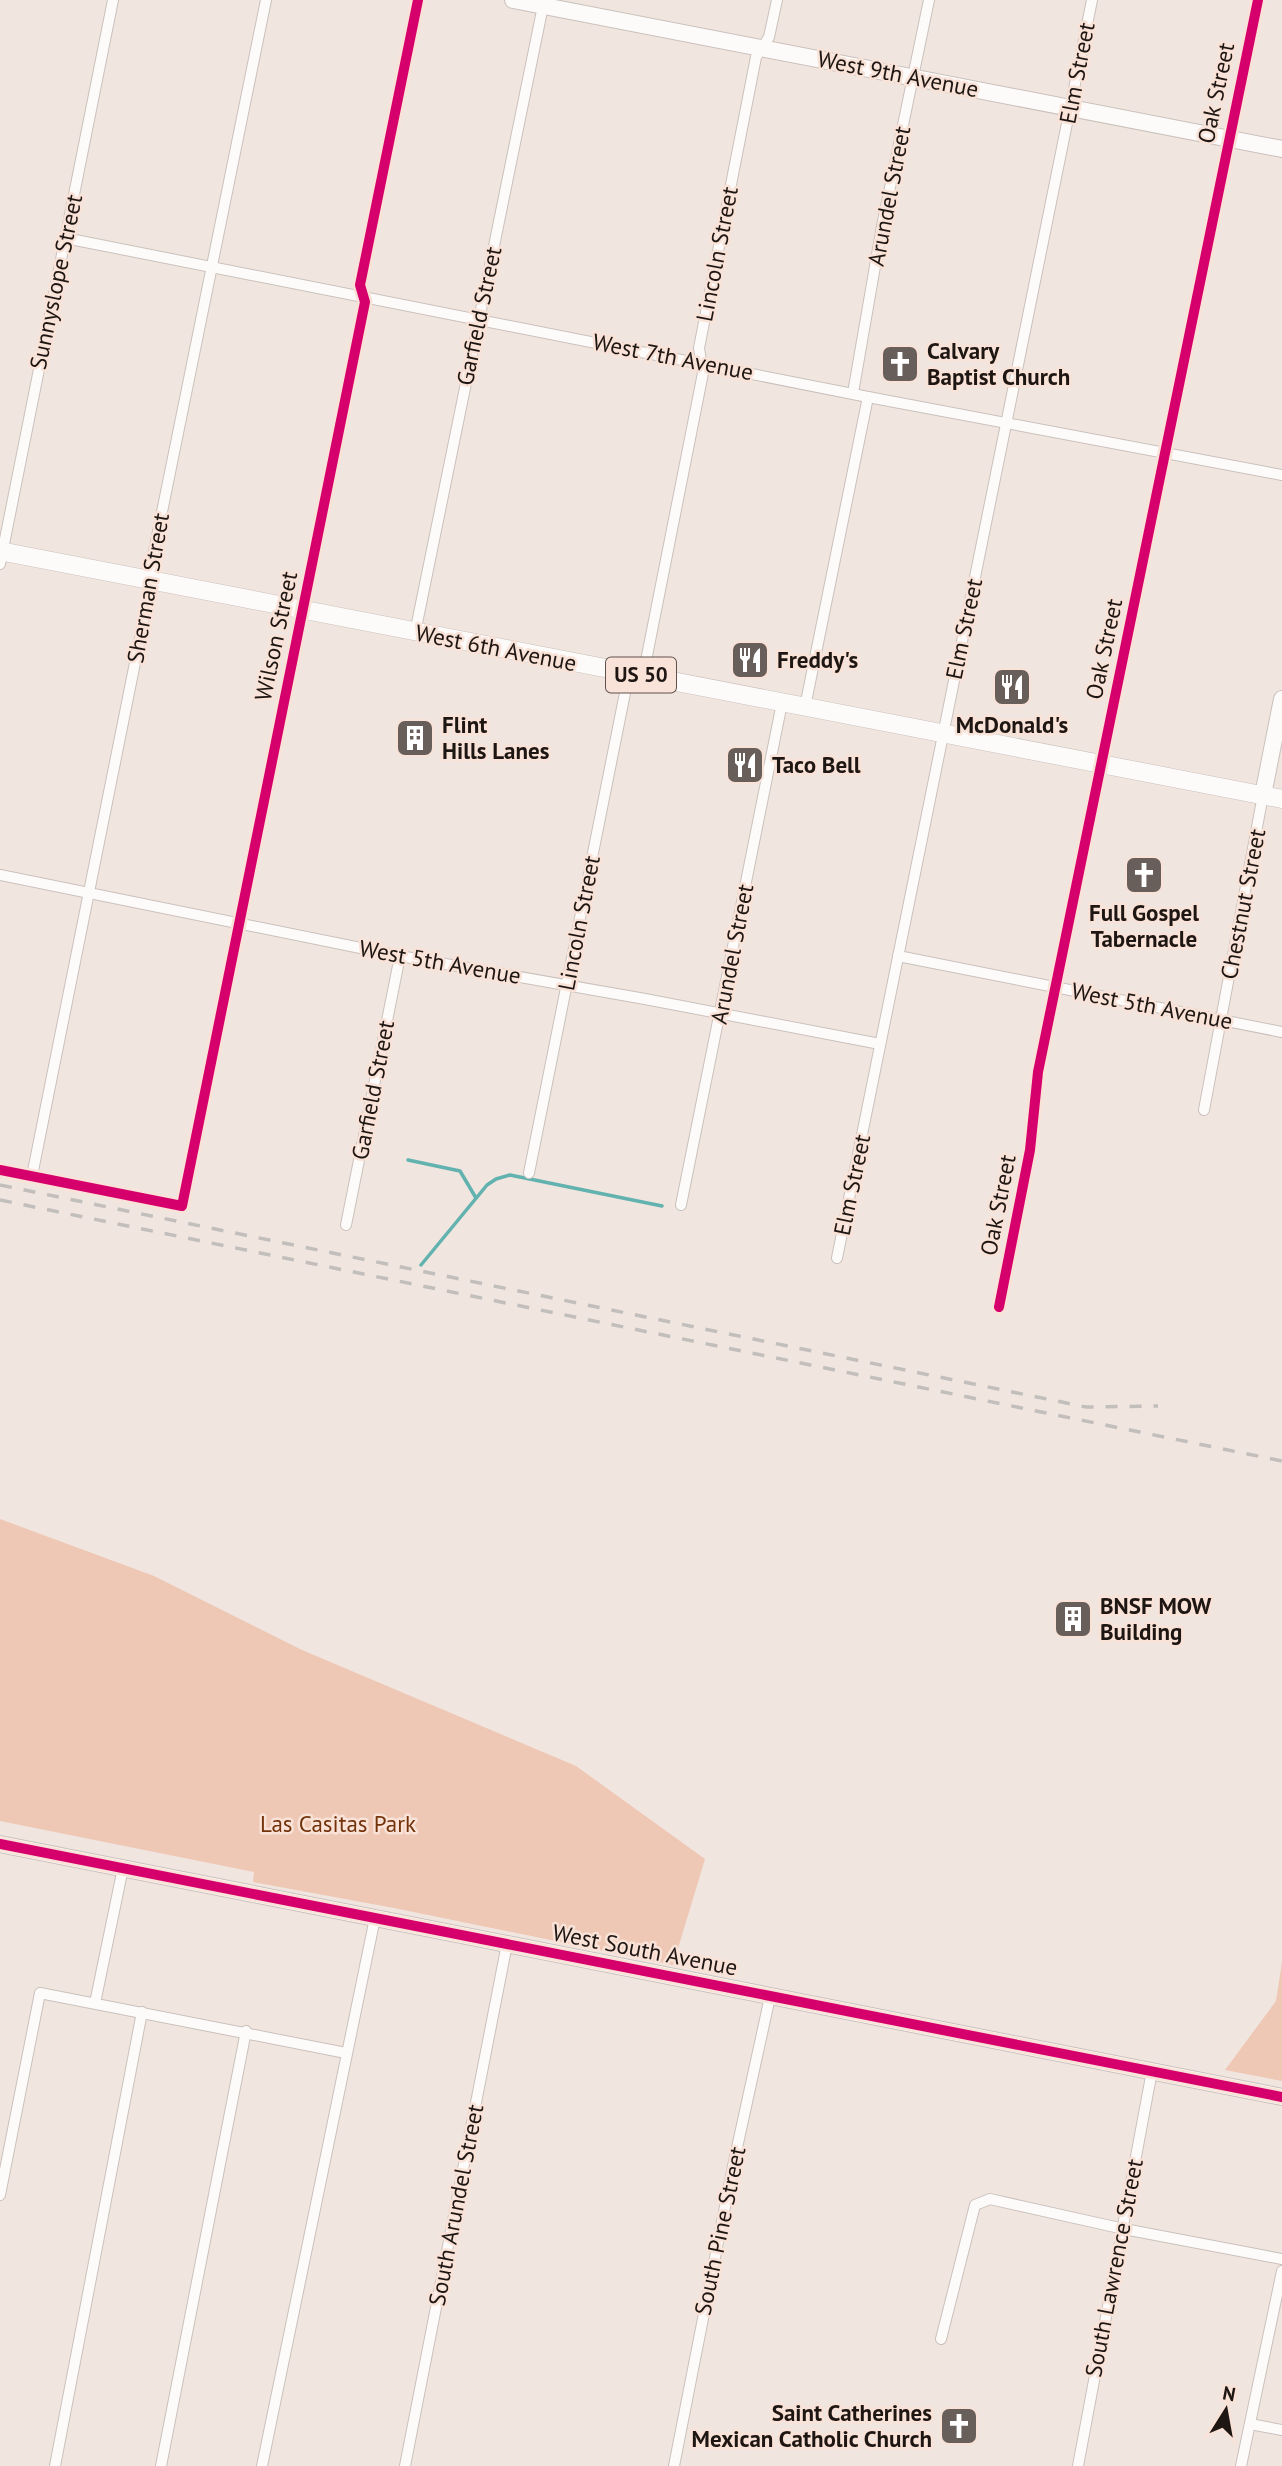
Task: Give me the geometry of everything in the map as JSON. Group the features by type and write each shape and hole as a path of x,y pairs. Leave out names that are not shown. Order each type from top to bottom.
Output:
{"main road":[{"name":"West 9th Avenue","path":"513,0 544,3 1282,149"},
{"name":"West 6th Avenue","path":"0,551 1282,799"},
{"name":"Chestnut Street","path":"1264,795 1282,699"},
{"name":"West South Avenue","path":"0,1844 1282,2097"}],"street":[{"name":"Sunnyslope Street","path":"0,564 0,551 113,0"},
{"name":"Sherman Street","path":"32,1176 266,0"},
{"name":"Wilson Street","path":"32,1176 182,1206 303,610 364,296 360,285 418,0"},
{"name":"Lincoln Street","path":"529,1173 567,985 701,386 702,363 699,348 756,58 769,37 777,0"},
{"name":"Arundel Street","path":"853,393 882,226 929,0"},
{"name":"Elm Street","path":"837,1258 1092,0"},
{"name":"Oak Street","path":"999,1307 1030,1150 1038,1072 1258,0"},
{"name":"Garfield Street","path":"415,633 544,3"},
{"name":"West 7th Avenue","path":"65,238 869,397 1282,475"},
{"path":"805,707 869,397"},
{"name":"Arundel Street","path":"681,1205 782,703"},
{"name":"Chestnut Street","path":"1204,1110 1264,795"},
{"name":"West 5th Avenue","path":"0,875 400,956 880,1044"},
{"name":"Garfield Street","path":"346,1225 400,956"},
{"name":"West 5th Avenue","path":"898,956 1282,1032"},
{"path":"0,1170 32,1176"},
{"path":"95,2003 123,1868"},
{"path":"262,2466 375,1918"},
{"name":"South Arundel Street","path":"405,2466 508,1944"},
{"path":"0,2195 40,1993 246,2031 346,2053"},
{"name":"South Pine Street","path":"674,2466 730,2180 770,1997"},
{"path":"55,2466 142,2012"},
{"path":"161,2466 246,2031"},
{"name":"South Lawrence Street","path":"1078,2466 1152,2071"},
{"path":"941,2339 975,2205 990,2199 1124,2229 1282,2259"},
{"path":"1241,2466 1282,2271"},
{"path":"1250,2424 1282,2430"}],"green space":[{"name":"Las Casitas Park","path":"0,1519 154,1576 302,1650 576,1766 705,1859 673,1965 253,1882 254,1872 0,1821"},
{"path":"1282,1962 1282,2081 1225,2070 1276,2001"}],"waterway":[{"path":"408,1160 460,1171 476,1198"},
{"path":"421,1265 487,1185 510,1175 662,1206"}],"railway":[{"path":"0,1185 1086,1407 1158,1406"},
{"path":"0,1200 1282,1461"}],"cycle path":[{"path":"0,1170 182,1206 365,302 360,285 418,0"},
{"path":"999,1307 1030,1150 1038,1072 1258,0"},
{"path":"0,1844 1282,2097"}],"place":[{"name":"Calvary Baptist Church","path":"900,364"},
{"name":"Freddy's","path":"750,660"},
{"name":"McDonald's","path":"1012,687"},
{"name":"Flint Hills Lanes","path":"415,738"},
{"name":"Taco Bell","path":"745,765"},
{"name":"Full Gospel Tabernacle","path":"1144,875"},
{"name":"BNSF MOW Building","path":"1073,1619"},
{"name":"Saint Catherines Mexican Catholic Church","path":"959,2426"}]}
